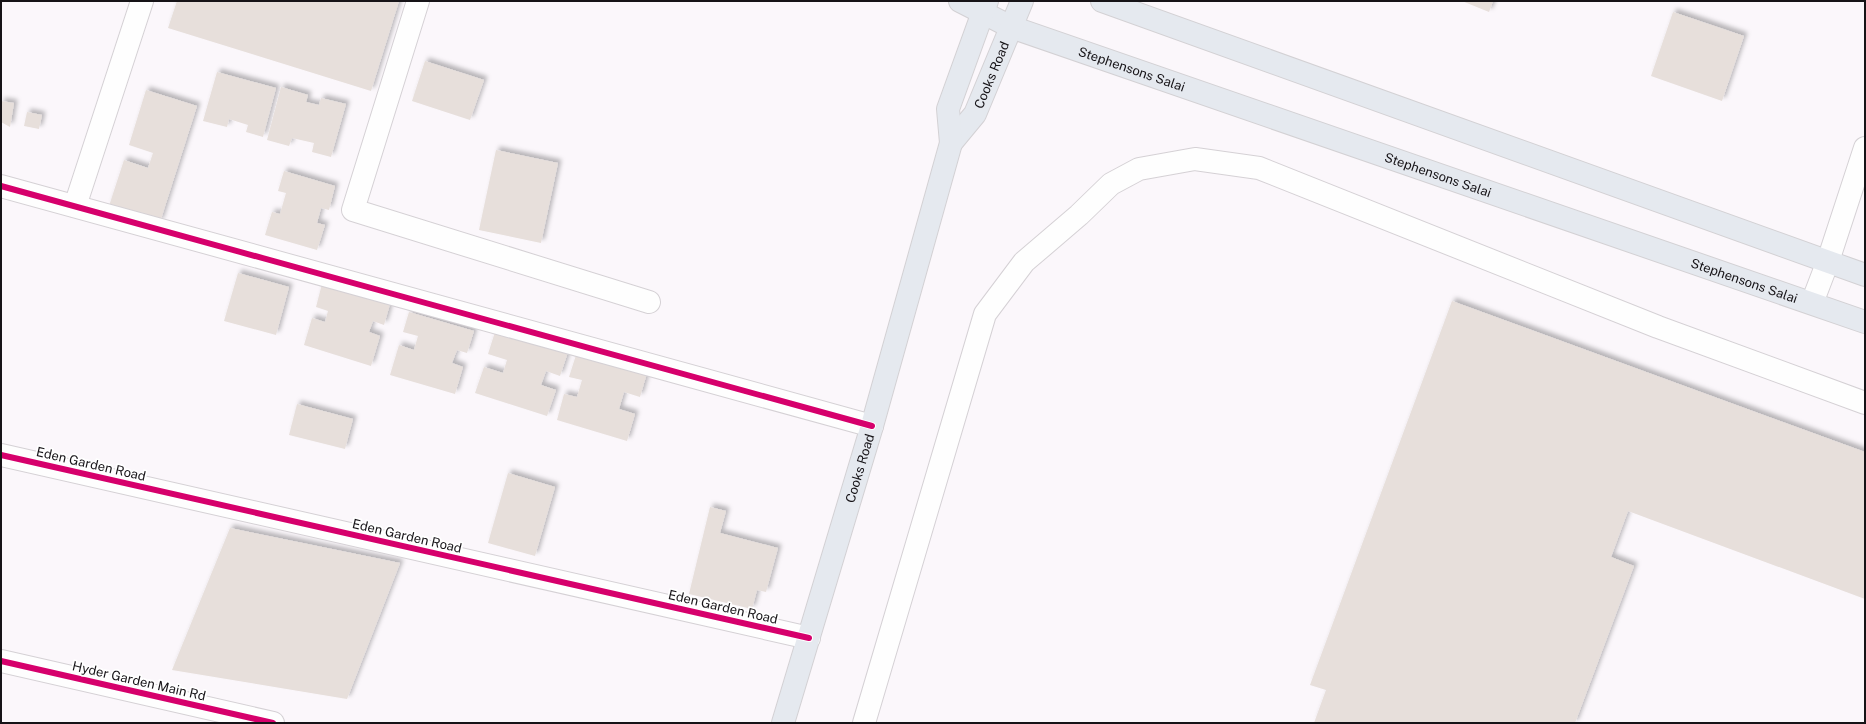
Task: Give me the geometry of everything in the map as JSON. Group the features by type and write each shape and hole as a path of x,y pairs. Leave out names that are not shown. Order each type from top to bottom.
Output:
{"main road":[{"name":"Stephensons Salai","path":"960,1 984,7 1011,27 1865,322"},
{"name":"Cooks Road","path":"951,143 975,114 1022,1"},
{"path":"1102,1 1865,275"},
{"name":"Cooks Road","path":"783,723 872,426 951,143 948,109 984,7"}],"street":[{"path":"75,206 142,1"},
{"path":"418,1 353,210 649,302"},
{"path":"1812,303 1828,262 1865,148"},
{"path":"864,723 985,314 1024,262 1079,215 1110,184 1139,169 1195,158 1259,168 1658,327 1865,403"},
{"path":"1,186 872,426"},
{"name":"Eden Garden Road","path":"1,455 809,638"},
{"name":"Hyder Garden Main Rd","path":"1,661 272,723"}],"building":[{"path":"177,1 399,1 371,91 168,28"},
{"path":"1462,1 1493,1 1489,12"},
{"path":"1673,12 1744,36 1722,101 1651,76"},
{"path":"425,61 484,80 470,120 412,101"},
{"path":"217,72 276,88 263,137 246,132 248,125 229,119 227,127 203,121"},
{"path":"281,87 308,95 306,102 319,105 321,98 346,104 331,157 312,152 314,143 292,138 289,146 267,140"},
{"path":"146,90 197,106 160,222 109,206 124,160 148,168 153,153 129,145"},
{"path":"1,101 14,103 10,127 1,122"},
{"path":"27,112 42,115 39,129 24,126"},
{"path":"496,150 558,163 541,243 479,230"},
{"path":"284,171 335,186 329,210 321,208 317,223 325,225 317,250 265,235 272,212 280,214 286,193 278,191"},
{"path":"238,273 289,287 276,335 224,321"},
{"path":"322,284 390,304 384,325 373,321 369,332 380,336 371,366 304,345 312,318 325,322 328,311 316,307"},
{"path":"1452,301 1865,452 1865,599 1628,511 1611,557 1634,566 1575,723 1314,723 1326,690 1310,685"},
{"path":"409,312 474,331 467,353 457,350 452,363 463,367 455,394 390,375 399,345 414,350 418,336 403,332"},
{"path":"496,329 568,352 560,376 546,371 541,385 556,390 547,416 475,393 484,367 503,373 507,360 488,354"},
{"path":"577,352 647,373 640,397 624,392 619,409 635,414 627,441 557,420 564,394 577,397 582,380 569,377"},
{"path":"297,404 353,419 345,449 289,435"},
{"path":"508,473 555,487 535,556 488,543"},
{"path":"710,507 726,511 720,533 778,548 766,592 757,590 752,609 689,594"},
{"path":"230,528 400,563 347,699 172,670"}],"cycle path":[{"path":"1,186 872,426"},
{"path":"1,455 809,638"},
{"path":"1,661 273,723"}]}
